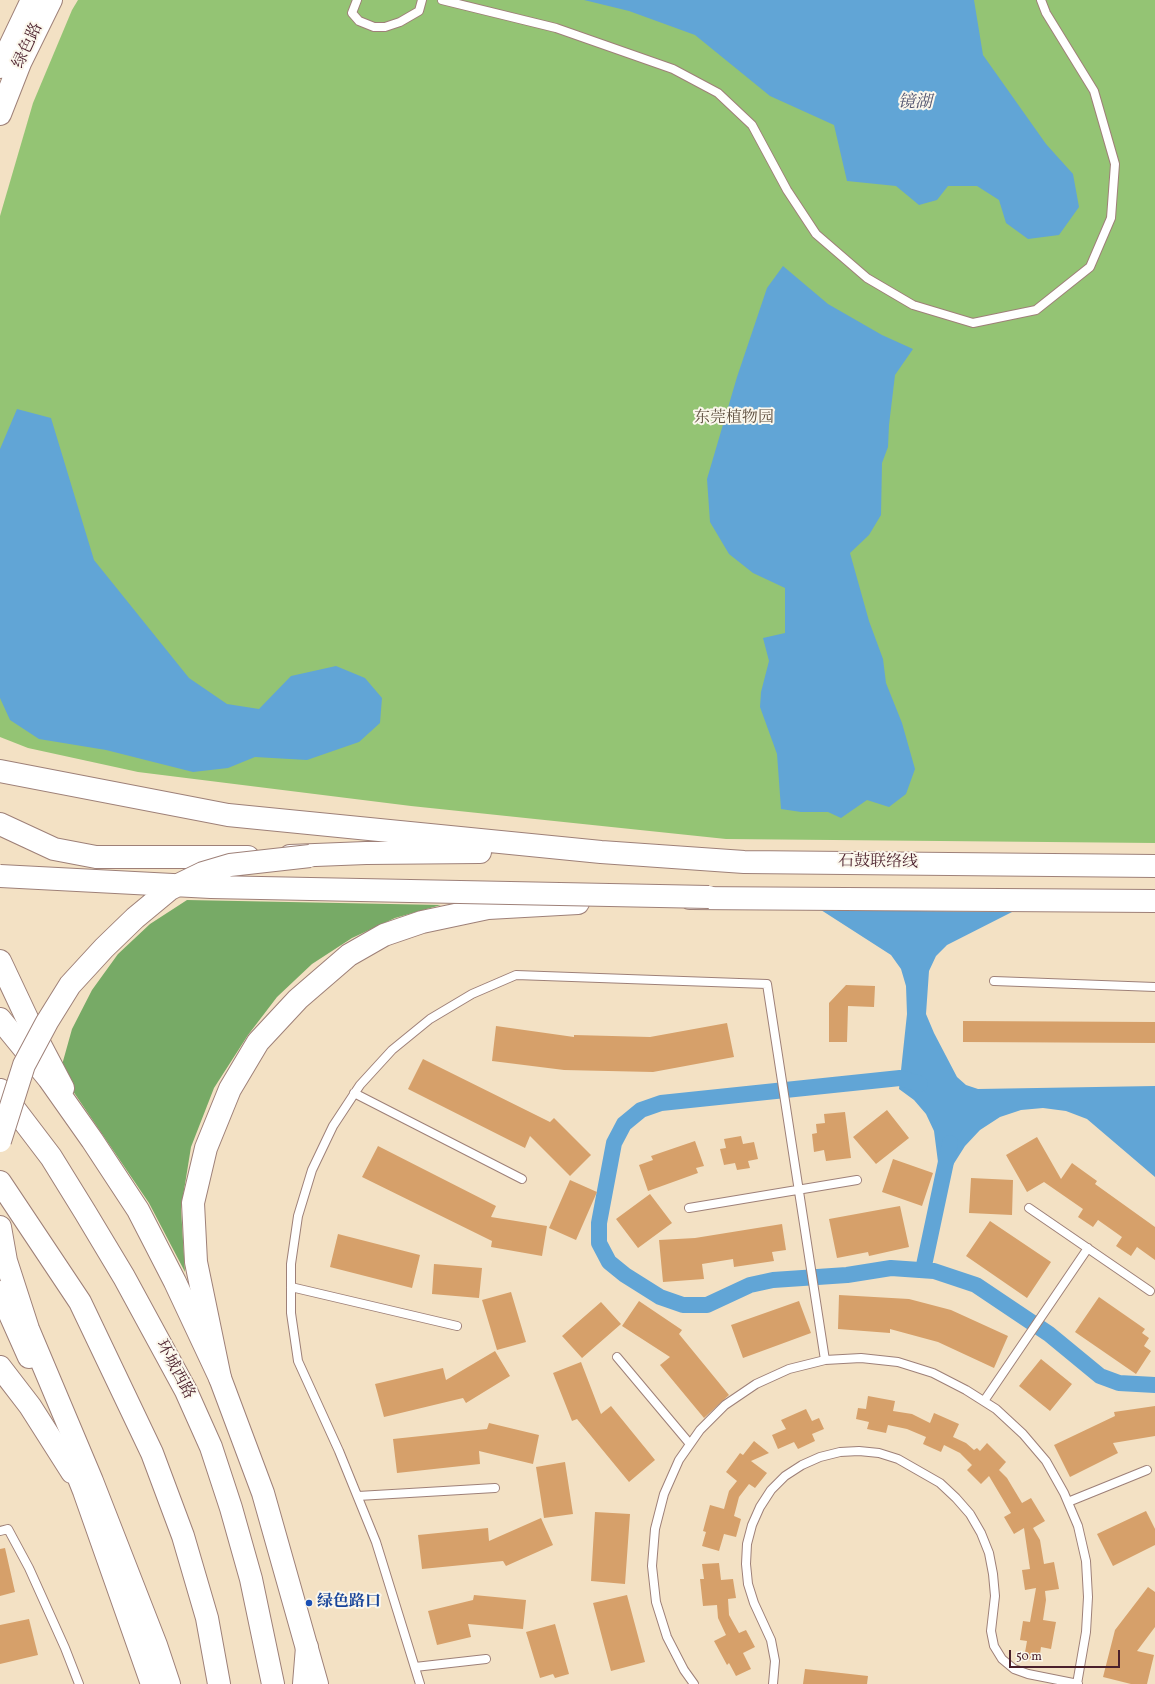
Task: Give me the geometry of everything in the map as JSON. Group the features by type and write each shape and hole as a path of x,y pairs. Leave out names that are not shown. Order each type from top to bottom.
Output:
{"main road":[{"name":"绿色路","path":"0,67 32,0"},
{"name":"绿色路","path":"0,114 20,63 51,0"},
{"path":"0,771 228,815 601,852"},
{"path":"0,824 54,849 96,856 158,858 310,856 366,853 601,852"},
{"name":"石鼓联络线","path":"601,852 744,862 1155,866"},
{"path":"0,1141 24,1065 47,1022 70,985 104,948 135,918 170,889 204,873 230,865 310,856"},
{"path":"0,876 211,887 709,897 1155,901"},
{"path":"220,1378 196,1262 192,1203 206,1148 230,1089 258,1042 298,998 349,955 384,935 422,922 488,908 709,897"},
{"path":"0,961 33,1032 92,1140"},
{"path":"0,1019 49,1079 92,1140 138,1210 175,1282 220,1378 263,1493 306,1647 318,1684"},
{"name":"环城西路","path":"0,1090 51,1157 85,1212 124,1277 186,1391 211,1447 231,1508 251,1579 273,1684"},
{"path":"0,1182 80,1302 152,1453 183,1536 207,1618 219,1684"},
{"path":"0,1227 6,1261 28,1329 92,1481 156,1645 169,1684"},
{"path":"0,1292 46,1394 84,1491 152,1684"},
{"path":"0,1368 30,1406 84,1491"},
{"path":"304,1684 306,1647"}],"lane":[{"path":"357,0 352,13 359,21 374,27 385,27 400,22 419,11 422,0"},
{"path":"442,0 556,28 673,69 718,93 752,125 787,190 816,234 866,278 914,304 973,323 1036,310 1090,267 1111,218 1115,164 1094,91 1046,13 1041,0"},
{"path":"420,1684 392,1589 358,1496 325,1418 298,1361 291,1312 291,1264 298,1216 312,1170 333,1126 354,1094 392,1050 430,1019 472,994 516,975 767,984 825,1360"},
{"path":"994,981 1155,987"},
{"path":"354,1094 522,1179"},
{"path":"689,1208 857,1180"},
{"path":"1029,1208 1150,1291"},
{"path":"984,1401 1088,1248"},
{"path":"291,1287 457,1326"},
{"path":"617,1357 690,1444"},
{"path":"694,1684 684,1670 667,1637 656,1602 652,1566 655,1529 664,1494 679,1460 700,1430 726,1405 756,1384 789,1369 825,1360 862,1358 898,1362 933,1373 984,1401 1023,1434 1046,1461 1068,1502 1078,1526 1086,1561 1088,1597 1086,1632 1078,1684 1028,1674 1014,1668 1002,1659 994,1646 991,1631 995,1596 989,1553 981,1533 970,1514 956,1498 940,1483 898,1459 879,1453 859,1451 840,1452 820,1457 802,1465 785,1476 764,1501 752,1525 747,1544 746,1564 748,1584 754,1603 771,1640 775,1661 773,1684"},
{"path":"1068,1502 1147,1470"},
{"path":"358,1496 495,1488"},
{"path":"0,1532 8,1529 29,1568 66,1648 79,1684"},
{"path":"416,1667 486,1659"}],"green space":[{"name":"东莞植物园","path":"78,0 1155,0 1155,843 726,839 411,806 138,772 28,748 0,737 0,216 33,103 72,10"},
{"path":"187,900 441,905 395,918 352,938 312,964 277,997 248,1035 214,1088 191,1147 181,1209 185,1272 149,1203 60,1072 72,1029 92,990 118,954 150,924"}],"water":[{"name":"镜湖","path":"584,0 974,0 983,55 1046,144 1073,174 1079,207 1059,235 1028,239 1006,223 999,200 977,186 948,186 937,200 919,205 896,186 847,181 834,125 770,96 695,35 629,11"},
{"path":"783,266 828,304 882,335 913,349 895,375 888,447 882,463 881,515 869,535 850,553 869,621 883,659 886,683 902,723 915,769 906,794 889,807 867,800 841,818 828,812 801,812 781,809 777,754 760,707 761,692 769,661 763,638 785,633 785,588 753,573 729,554 710,522 707,479 737,377 767,288"},
{"path":"17,409 51,418 94,560 189,678 227,704 259,709 291,676 336,666 365,678 382,698 380,723 359,742 307,760 255,757 228,768 193,772 106,750 39,739 10,720 0,698 0,449"},
{"path":"821,910 1012,912 947,945 936,956 929,971 926,1014 934,1033 957,1077 966,1085 978,1089 1155,1086 1155,1177 1087,1119 1066,1111 1043,1108 1021,1110 1000,1117 980,1130 965,1146 953,1165 938,1162 934,1131 926,1114 914,1100 899,1089 907,1014 906,986 901,969 891,955"}],"building":[{"path":"846,985 875,986 874,1007 848,1006 847,1042 829,1042 829,1003"},
{"path":"963,1021 1155,1022 1155,1043 963,1042"},
{"path":"727,1023 734,1057 653,1072 564,1070 492,1061 496,1026 574,1037 574,1035 650,1037"},
{"path":"423,1059 550,1122 554,1118 591,1155 570,1176 530,1136 525,1148 408,1089"},
{"path":"887,1110 909,1138 876,1164 853,1137"},
{"path":"845,1112 851,1158 826,1161 824,1150 814,1152 812,1134 817,1133 816,1124 825,1123 824,1114"},
{"path":"741,1136 743,1144 754,1142 758,1159 748,1161 750,1168 737,1170 735,1163 724,1165 720,1149 726,1148 724,1139"},
{"path":"1037,1137 1061,1179 1072,1163 1097,1181 1095,1184 1155,1227 1155,1260 1137,1247 1131,1256 1116,1246 1122,1237 1098,1220 1093,1227 1078,1217 1083,1209 1044,1182 1027,1192 1006,1155"},
{"path":"695,1141 704,1166 696,1168 698,1173 648,1191 639,1165 653,1160 651,1156"},
{"path":"378,1146 496,1206 491,1217 547,1226 542,1256 491,1247 492,1241 362,1177"},
{"path":"893,1159 933,1173 922,1206 882,1192"},
{"path":"971,1178 1013,1180 1012,1215 969,1213"},
{"path":"570,1180 597,1192 576,1240 549,1228"},
{"path":"650,1194 672,1223 638,1248 616,1219"},
{"path":"900,1206 909,1247 869,1256 868,1252 837,1258 829,1219"},
{"path":"990,1221 1051,1262 1027,1298 966,1256"},
{"path":"782,1224 786,1250 772,1252 774,1261 734,1267 733,1259 702,1264 704,1279 663,1282 659,1240 695,1238"},
{"path":"338,1234 420,1255 412,1288 330,1267"},
{"path":"434,1264 482,1268 479,1298 432,1294"},
{"path":"511,1292 526,1342 497,1350 482,1300"},
{"path":"839,1295 909,1299 951,1310 1008,1336 994,1368 938,1342 890,1329 890,1333 838,1329"},
{"path":"1099,1297 1145,1329 1142,1333 1149,1338 1144,1346 1151,1351 1136,1374 1075,1332"},
{"path":"639,1301 682,1330 679,1334 729,1395 704,1418 660,1365 670,1357 622,1326"},
{"path":"799,1301 811,1333 743,1358 731,1325"},
{"path":"601,1302 621,1324 582,1358 562,1336"},
{"path":"495,1351 510,1376 466,1403 463,1398 384,1417 375,1384 443,1368 446,1380"},
{"path":"1041,1359 1072,1384 1050,1411 1019,1386"},
{"path":"581,1362 601,1414 611,1406 655,1460 629,1482 577,1419 572,1421 553,1373"},
{"path":"868,1396 895,1401 893,1411 912,1414 930,1423 934,1413 959,1424 953,1437 966,1443 974,1450 977,1448 980,1451 987,1443 1006,1462 999,1470 1007,1478 1022,1503 1031,1498 1045,1521 1033,1528 1040,1540 1044,1564 1054,1562 1059,1589 1045,1591 1046,1600 1043,1620 1056,1622 1051,1649 1041,1647 1039,1661 1024,1658 1027,1641 1020,1640 1023,1621 1030,1622 1036,1588 1025,1590 1022,1570 1030,1569 1024,1528 1014,1534 1004,1517 1011,1513 989,1476 981,1484 967,1470 972,1465 960,1453 944,1445 941,1452 923,1444 926,1437 907,1429 888,1425 886,1433 867,1429 869,1422 856,1419 858,1408 866,1409"},
{"path":"1155,1406 1155,1436 1113,1443 1118,1453 1070,1477 1054,1445 1115,1416 1114,1412"},
{"path":"806,1409 812,1421 819,1418 824,1429 812,1434 815,1441 798,1449 794,1442 778,1449 772,1435 786,1429 781,1420"},
{"path":"489,1423 539,1435 533,1464 479,1451 480,1464 397,1473 393,1439 487,1429"},
{"path":"754,1441 769,1453 751,1461 767,1473 755,1488 749,1484 739,1497 734,1516 741,1519 736,1537 724,1534 719,1551 702,1546 706,1532 703,1531 710,1505 724,1509 729,1491 737,1481 726,1472 740,1453 743,1455"},
{"path":"565,1462 573,1514 544,1518 536,1467"},
{"path":"1146,1511 1155,1529 1155,1545 1113,1566 1097,1534"},
{"path":"595,1512 630,1514 625,1584 591,1581"},
{"path":"541,1518 553,1545 506,1566 503,1561 422,1569 418,1535 488,1528 489,1541"},
{"path":"5,1548 15,1592 0,1596 0,1549"},
{"path":"719,1563 721,1580 733,1579 736,1598 728,1599 729,1615 739,1633 746,1630 755,1647 743,1653 751,1669 736,1676 729,1663 727,1665 714,1641 726,1635 718,1618 717,1605 703,1606 700,1579 704,1579 702,1564"},
{"path":"1148,1587 1155,1592 1155,1627 1137,1651 1154,1655 1147,1684 1131,1684 1103,1677 1115,1630"},
{"path":"474,1595 526,1600 523,1629 468,1624 471,1637 437,1645 428,1611 473,1600"},
{"path":"627,1595 645,1662 611,1671 593,1603"},
{"path":"29,1619 38,1655 0,1664 0,1625"},
{"path":"555,1624 569,1674 555,1678 553,1674 540,1678 526,1632"},
{"path":"805,1669 868,1676 867,1684 803,1684"}],"waterway":[{"path":"920,1084 900,1078 661,1103 641,1110 624,1124 614,1143 599,1223 599,1243 609,1262 625,1275 660,1297 683,1305 707,1305 750,1285 773,1280 847,1275 891,1268 934,1271 976,1285 1049,1334 1100,1376 1119,1383 1155,1385"},
{"path":"923,1270 950,1143"}],"place":[{"name":"绿色路口","path":"309,1603"}]}
